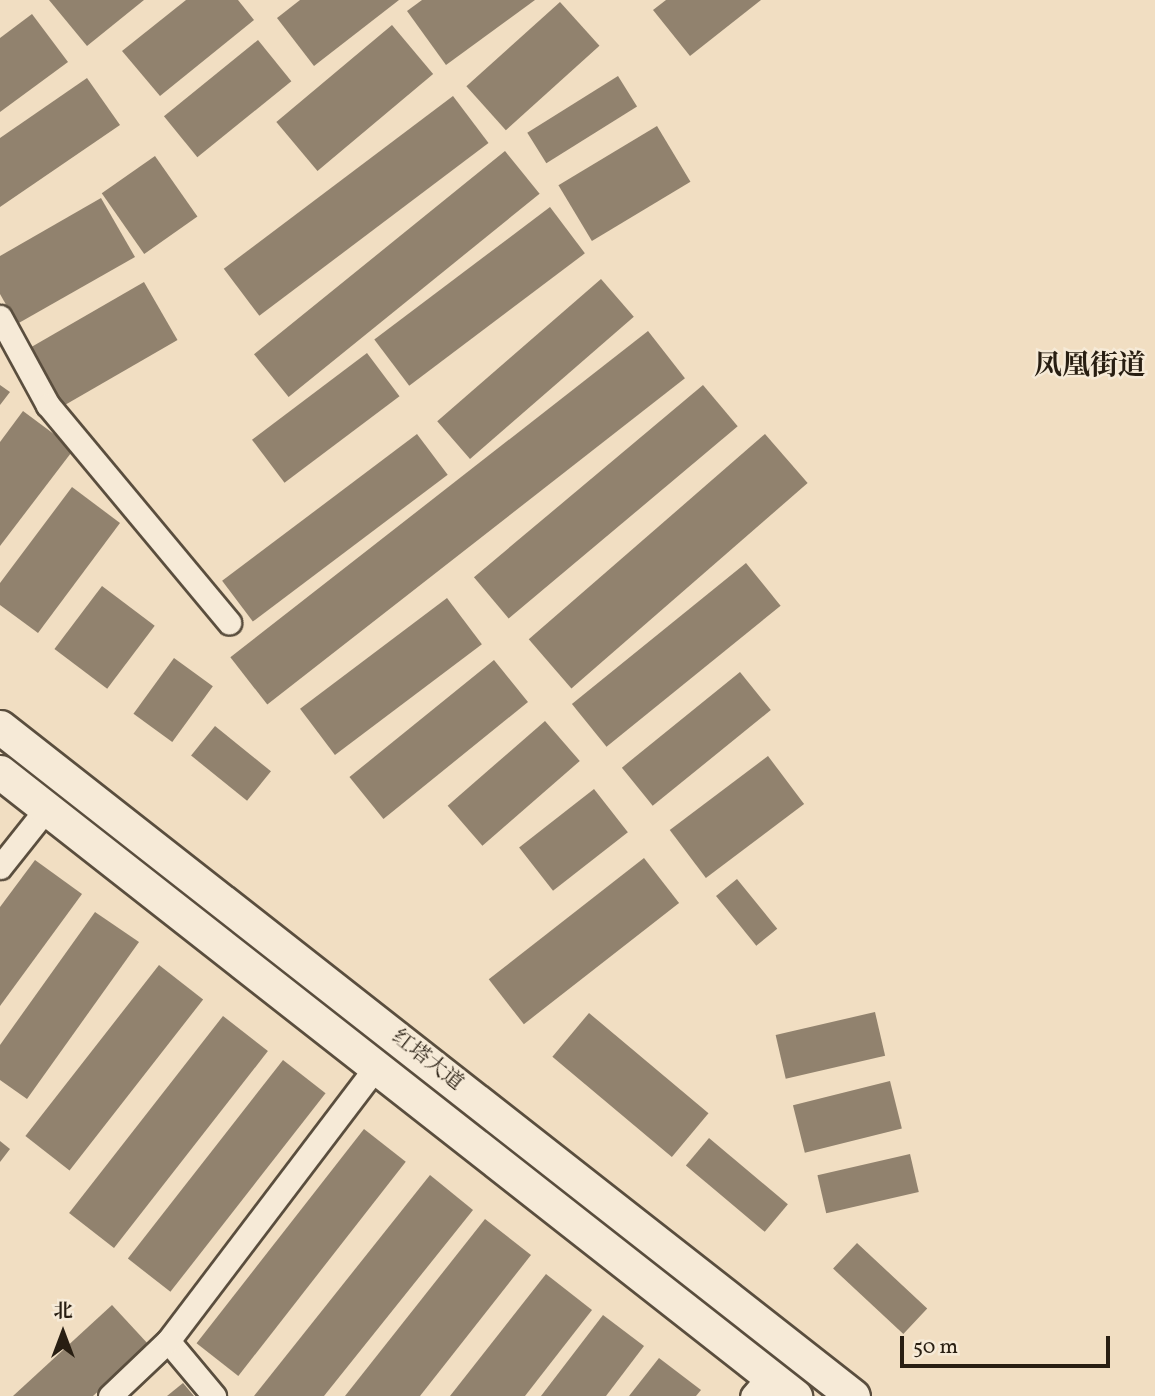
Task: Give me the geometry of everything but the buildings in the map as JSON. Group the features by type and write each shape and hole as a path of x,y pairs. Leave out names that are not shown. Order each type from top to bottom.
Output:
{"main road":[{"name":"红塔大道","path":"0,727 853,1396"},
{"name":"红塔大道","path":"0,772 374,1070 761,1386 795,1396"}],"street":[{"path":"0,317 48,405 229,622"},
{"path":"0,867 47,808"},
{"path":"110,1396 168,1342 374,1070"},
{"path":"168,1342 214,1396"}],"district":[{"name":"凤凰街道","path":"1090,367"}]}
